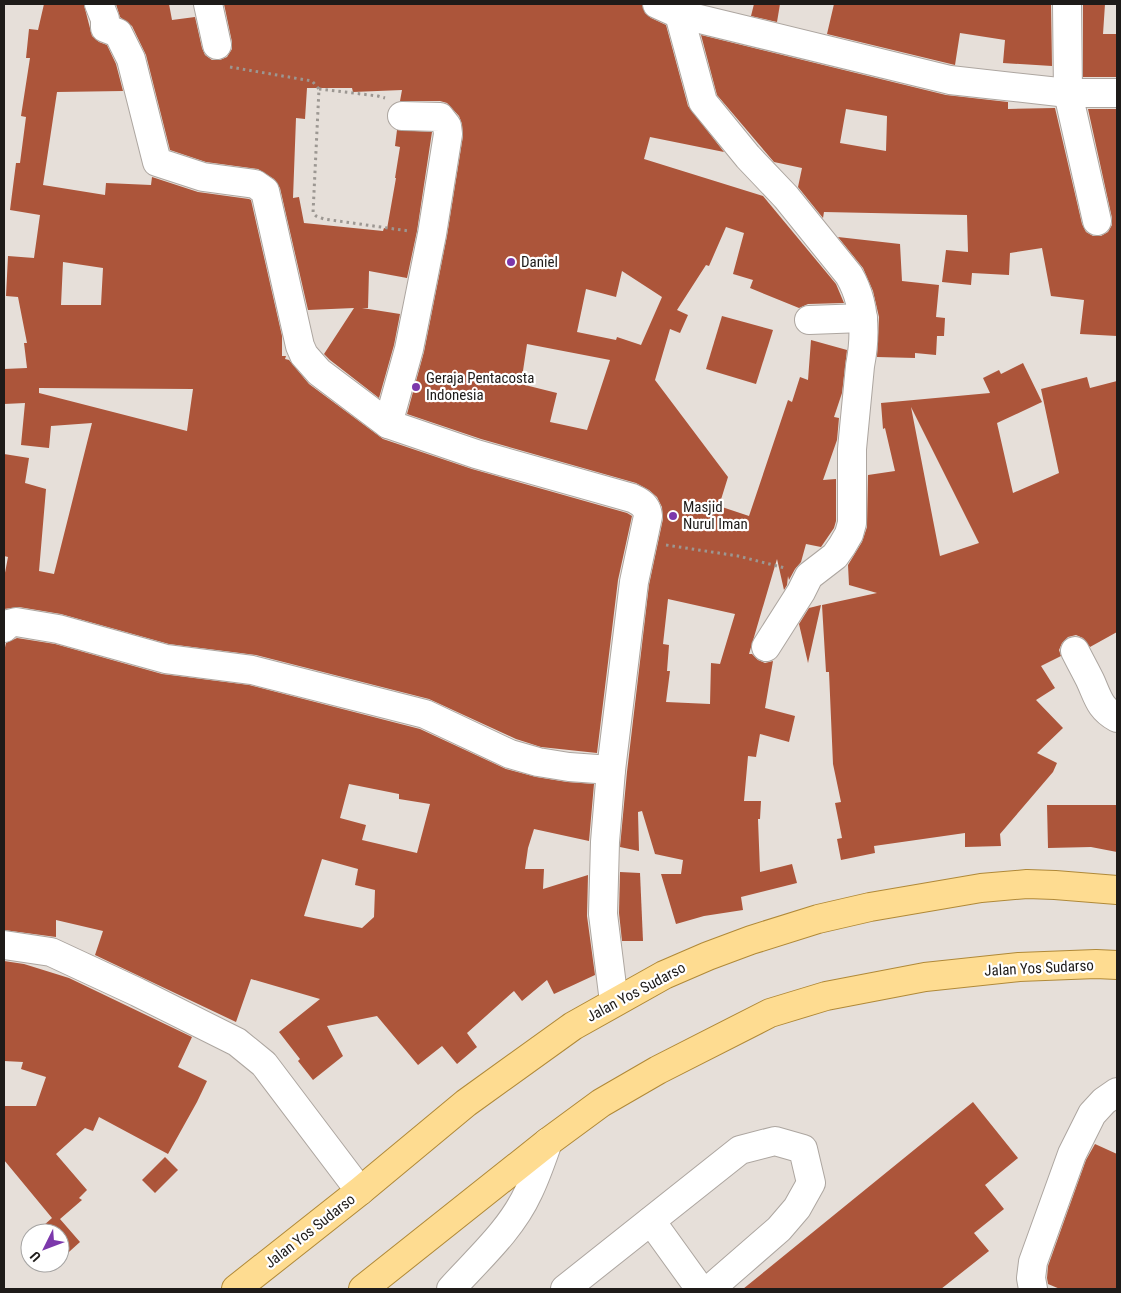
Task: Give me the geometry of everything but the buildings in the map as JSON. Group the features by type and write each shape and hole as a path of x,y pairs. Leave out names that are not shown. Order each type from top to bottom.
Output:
{"main road":[{"name":"Jalan Yos Sudarso","path":"236,1289 360,1191 466,1103 573,1026 664,975 751,940 818,919 862,909 981,888 1010,885 1055,884 1117,890"},
{"name":"Jalan Yos Sudarso","path":"363,1289 548,1142 601,1104 658,1070 770,1013 826,996 925,977 1019,967 1096,964 1117,966"}],"street":[{"path":"99,4 105,19 105,28 118,33 131,58 157,162 203,177 255,184 265,191 300,346 304,355 320,372 388,424 476,454 639,501 646,507 648,516 634,582 605,842 603,914 614,1002"},
{"path":"208,4 223,56"},
{"path":"1067,4 1068,94 1097,221"},
{"path":"766,647 810,576 835,556 842,546 852,523 852,449 862,353 863,318 857,288 850,275 786,197 748,157 703,102 668,9 737,15 950,80 1068,94 1117,93"},
{"path":"388,424 409,349 432,234 448,134 447,126 440,117 402,116"},
{"path":"809,320 863,318"},
{"path":"4,628 8,624 16,622 58,629 166,659 252,670 425,714 510,754 538,762 612,770"},
{"path":"1075,651 1100,703 1108,713 1117,718"},
{"path":"4,946 51,952 237,1042 264,1064 360,1191"},
{"path":"1033,1289 1031,1278 1033,1262 1072,1154 1092,1114 1104,1101 1117,1092"},
{"path":"565,1289 740,1150 775,1141 803,1149 811,1183 797,1208 779,1229 710,1289"},
{"path":"451,1289 506,1228 517,1212 528,1193 548,1142"},
{"path":"651,1221 700,1289"}],"path":[{"path":"223,56 312,82 319,89 378,96 390,100 402,116"},
{"path":"319,89 313,213 324,219 432,234"},
{"path":"644,542 738,556 810,576"}],"place":[{"name":"Daniel","path":"511,262"},
{"name":"Geraja Pentacosta Indonesia","path":"416,387"},
{"name":"Masjid Nurul Iman","path":"673,516"}]}
